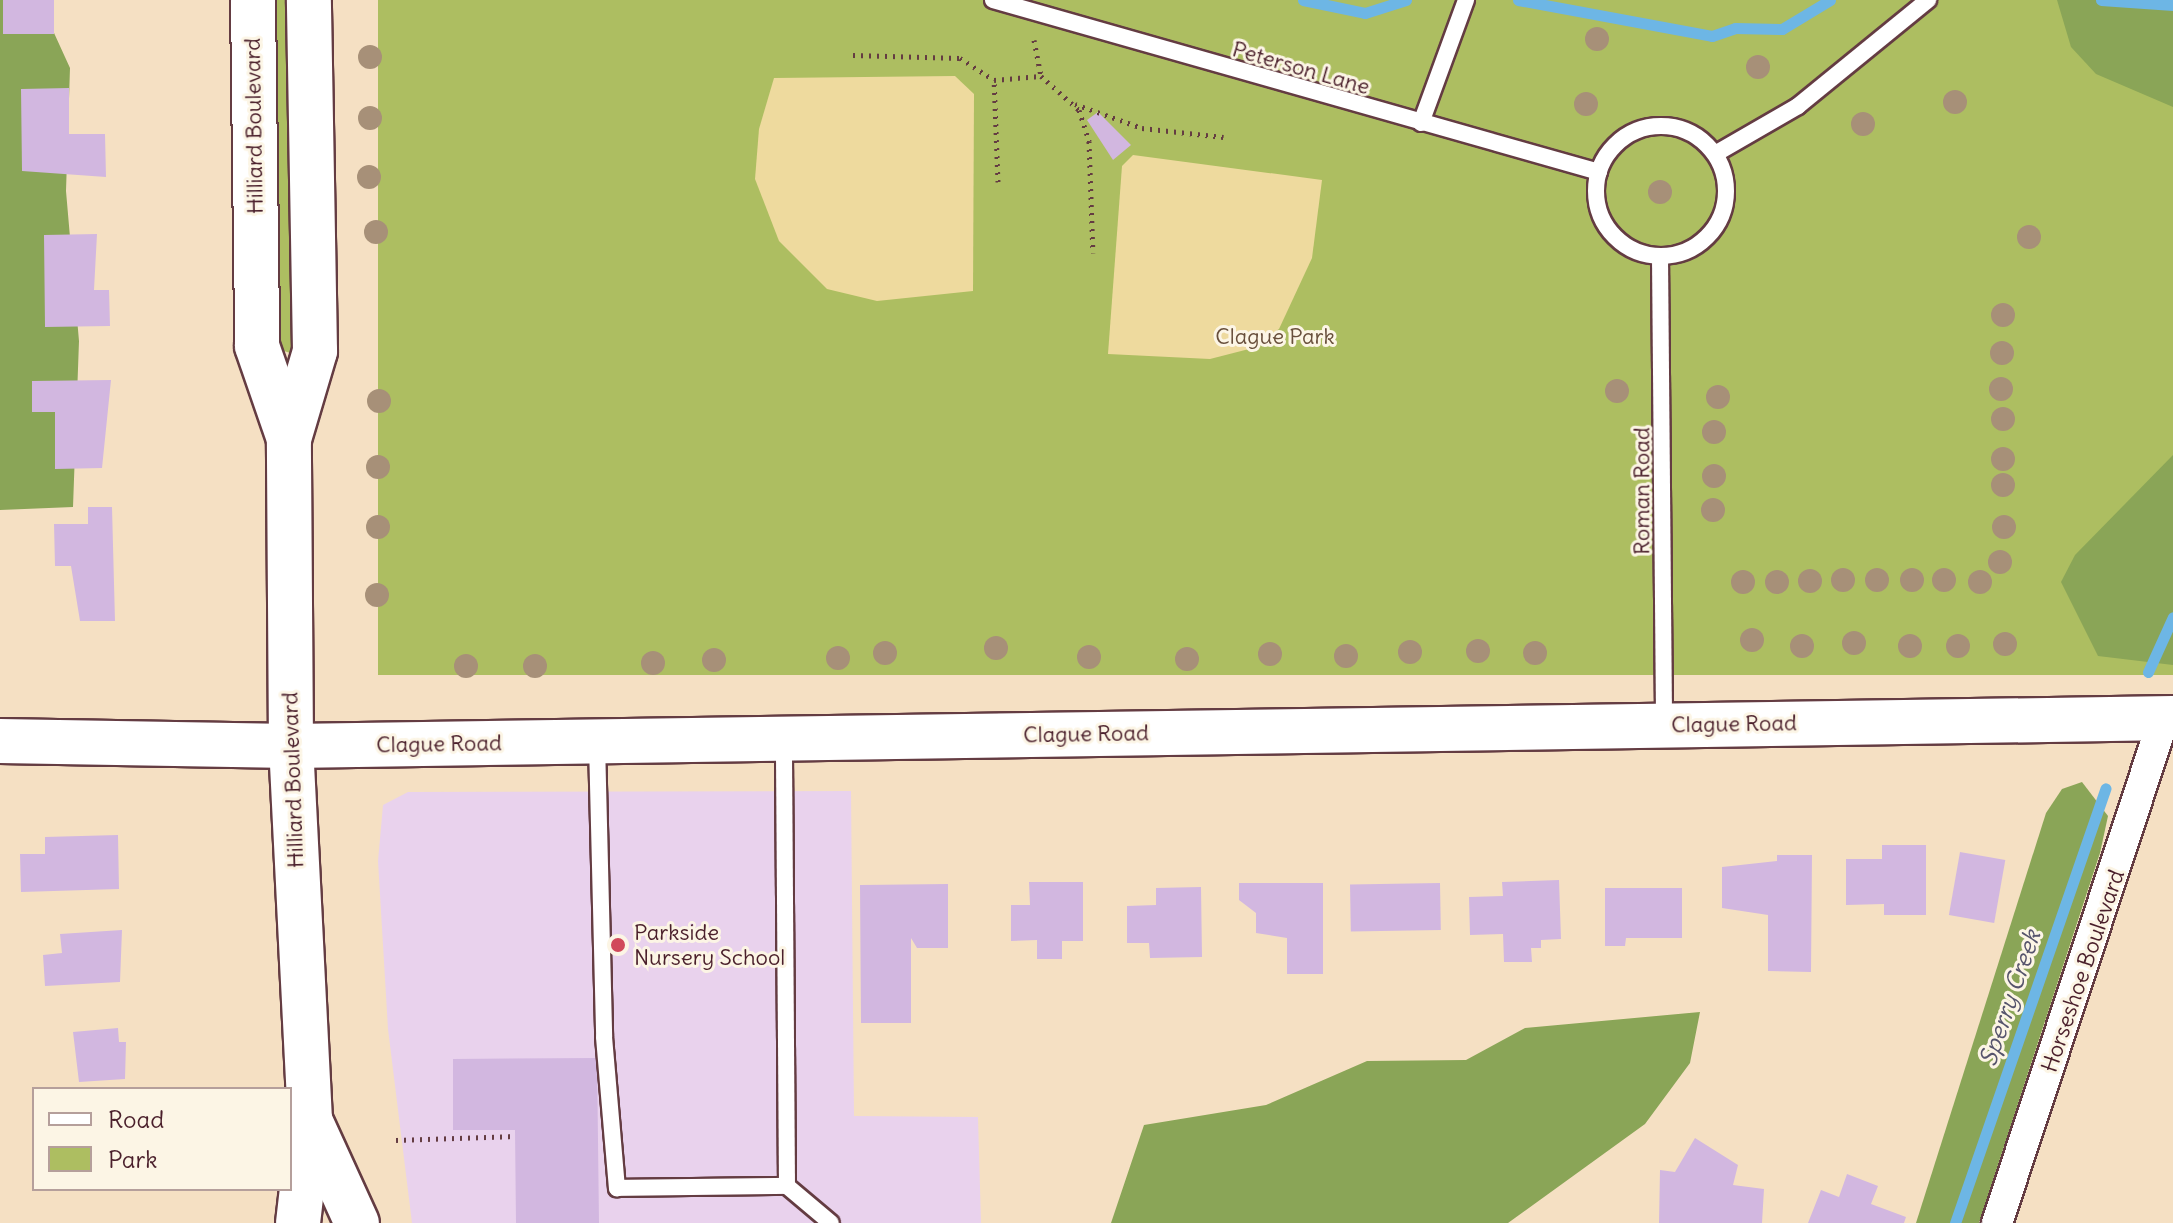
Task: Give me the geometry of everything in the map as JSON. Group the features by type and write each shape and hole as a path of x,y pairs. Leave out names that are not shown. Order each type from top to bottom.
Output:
{"main road":[{"name":"Hilliard Boulevard","path":"253,0 257,346 289,439"},
{"name":"Hilliard Boulevard","path":"298,1223 310,1120 291,746 289,439 315,351 309,0"},
{"name":"Clague Road","path":"0,741 291,746 2169,718"},
{"name":"Hilliard Boulevard","path":"310,1120 357,1223"}],"street":[{"name":"Horseshoe Boulevard","path":"1997,1223 2169,718"}],"lane":[{"name":"Peterson Lane","path":"993,0 1599,172"},
{"path":"1421,123 1466,0"},
{"path":"1715,154 1798,106 1928,0"},
{"path":"1646,127 1681,129 1715,154 1726,184 1720,221 1695,248 1660,257 1612,235 1598,205 1599,172 1617,144 1646,127"},
{"name":"Roman Road","path":"1660,257 1664,725"},
{"path":"784,738 787,1186"},
{"path":"597,741 604,1037 617,1188 787,1186 831,1223"}],"path":[{"path":"1023,36 1034,40 1041,76 1074,104 1142,128 1224,137"},
{"path":"853,55 960,58 994,80 1041,76"},
{"path":"994,80 998,182"},
{"path":"1074,104 1089,141 1093,253"},
{"path":"396,1140 515,1136"}],"shaded area":[{"name":"Parkside Nursery School","path":"851,791 854,1116 978,1117 981,1223 412,1223 388,1029 378,861 383,805 408,792"}],"green space":[{"path":"0,0 39,0 70,68 66,191 79,341 73,507 0,510"},
{"path":"271,0 291,0 297,352 290,353 278,349"},
{"name":"Clague Park","path":"378,0 2173,0 2173,675 378,675"},
{"path":"2057,0 2173,0 2173,107 2096,74 2071,47"},
{"path":"2173,455 2173,665 2098,656 2061,582 2075,555"},
{"path":"2082,782 2108,816 2100,853 1979,1223 1916,1223 2046,813 2062,789"},
{"path":"1700,1012 1690,1063 1645,1124 1508,1223 1111,1223 1144,1125 1266,1105 1367,1061 1466,1060 1525,1028"}],"sand":[{"path":"955,76 974,94 973,291 877,301 827,289 779,241 755,179 759,129 774,78"},
{"path":"1133,155 1322,180 1312,258 1279,329 1249,349 1210,359 1108,354 1122,166"}],"building":[{"path":"3,0 54,0 54,34 3,34"},
{"path":"69,88 69,134 105,134 106,177 22,171 21,89"},
{"path":"1098,112 1131,145 1113,160 1087,120"},
{"path":"97,234 94,290 109,290 110,326 45,327 44,235"},
{"path":"111,380 102,468 55,469 55,412 32,412 32,381"},
{"path":"88,507 112,507 115,621 80,621 71,566 55,566 54,524 88,524"},
{"path":"118,835 119,889 21,892 20,854 45,854 45,837"},
{"path":"1882,845 1926,845 1926,915 1884,915 1884,904 1846,905 1846,859 1882,859"},
{"path":"1960,852 2005,860 1994,923 1949,915"},
{"path":"1777,855 1812,855 1811,972 1768,971 1768,915 1722,908 1722,867 1777,861"},
{"path":"1559,880 1561,939 1541,940 1541,948 1531,948 1532,962 1504,962 1503,934 1470,935 1469,897 1503,896 1502,882"},
{"path":"1029,882 1083,882 1083,941 1062,941 1062,959 1037,959 1037,940 1011,941 1011,905 1030,905"},
{"path":"1239,883 1323,883 1323,974 1287,974 1287,938 1256,933 1256,913 1239,900"},
{"path":"1440,883 1441,930 1351,932 1350,885"},
{"path":"948,884 948,948 917,948 911,938 911,1023 861,1023 860,885"},
{"path":"1201,887 1202,957 1150,958 1149,943 1127,943 1127,906 1156,905 1156,888"},
{"path":"1605,888 1682,888 1682,938 1626,938 1625,946 1605,946"},
{"path":"122,930 120,982 45,986 43,955 62,953 60,934"},
{"path":"118,1028 119,1042 126,1042 125,1079 79,1082 73,1032"},
{"path":"597,1058 599,1223 516,1223 515,1130 453,1130 453,1059"},
{"path":"1695,1138 1738,1165 1733,1185 1764,1189 1762,1223 1659,1223 1660,1170 1675,1172"},
{"path":"1847,1174 1878,1186 1871,1204 1906,1217 1904,1223 1808,1223 1821,1190 1839,1197"}],"waterway":[{"path":"1303,0 1365,13 1406,0"},
{"path":"1518,0 1712,36 1735,28 1782,29 1830,0"},
{"path":"2101,0 2173,5"},
{"name":"Sperry Creek","path":"2148,672 2173,617"},
{"name":"Sperry Creek","path":"1955,1223 2106,788"}],"place":[{"name":"Parkside Nursery School","path":"618,945"}]}
